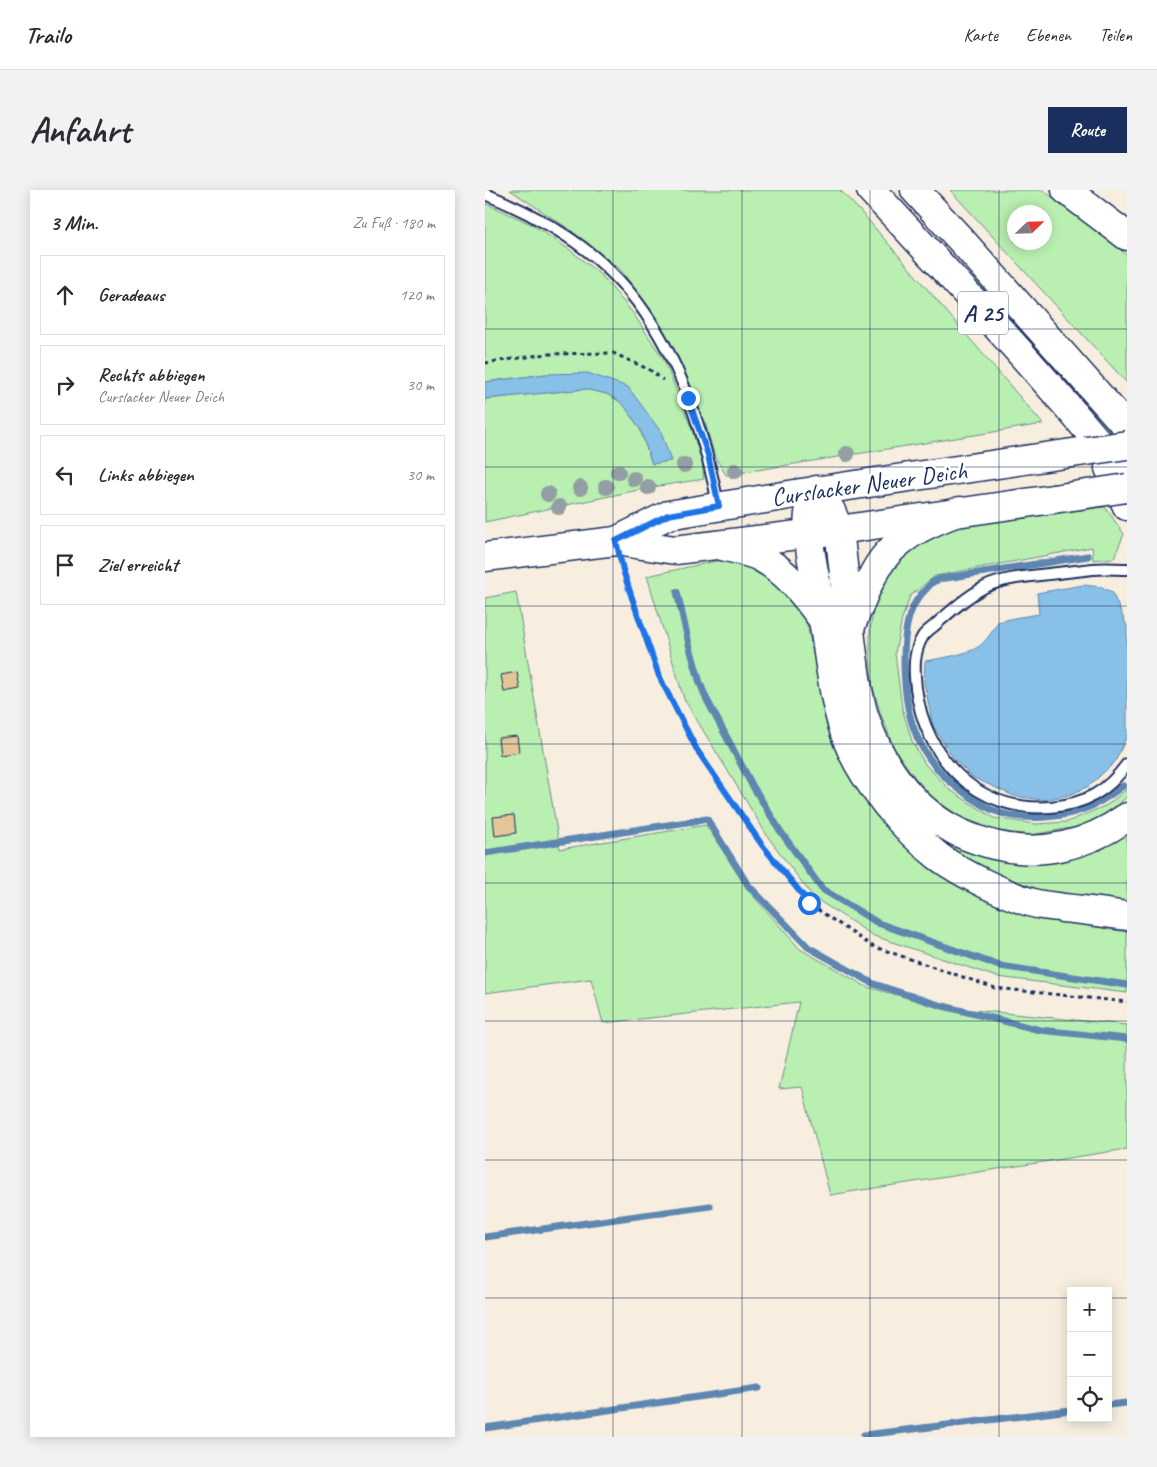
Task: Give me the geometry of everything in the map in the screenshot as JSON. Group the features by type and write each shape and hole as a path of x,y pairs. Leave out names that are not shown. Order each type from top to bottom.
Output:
{"main road":[{"name":"A 25","path":"871,190 930,253 1094,437 1127,477"},
{"name":"A 25","path":"915,190 1127,427"},
{"path":"1067,190 1127,236"},
{"path":"1094,437 1127,506"},
{"name":"Curslacker Neuer Deich","path":"616,541 668,515 816,490 1127,446"},
{"name":"Curslacker Neuer Deich","path":"485,557 616,541 675,550 839,530 1127,488"},
{"path":"816,490 831,511 839,530 850,629 859,696 864,717 880,752 895,777 917,802 951,829 977,841 1008,848 1048,849 1070,845 1113,827 1127,817"},
{"path":"816,490 811,505 807,534 834,689 848,741 871,784 892,811 918,838 939,857 968,875 1034,904 1127,916"},
{"path":"850,629 874,573 886,555 915,531 941,518 961,511"},
{"path":"719,544 759,557 775,567 792,581 822,619"}],"lane":[{"path":"485,194 553,228 584,249 610,270 635,299 656,330 676,368 708,455 719,506"},
{"path":"1127,569 1094,569 1015,578 986,586 955,607 923,635 915,655 917,698 923,721 933,743 944,759 958,776 976,790 996,800 1018,806 1040,808 1061,806 1093,796 1106,788 1119,776 1127,764"}],"path":[{"path":"485,363 547,354 613,353 650,370 688,398"},
{"path":"616,541 623,570 659,676 697,750 762,845 809,903 872,946 995,988 1127,1002"}],"green space":[{"path":"510,190 840,190 862,213 1043,424 726,475 715,457 705,422 657,320 620,269 569,229"},
{"path":"950,190 1043,190 1127,255 1127,383"},
{"path":"485,203 531,224 570,250 602,276 633,313 664,360 691,427 702,462 704,479 653,487 485,522 485,399 585,389 607,394 626,408 640,429 652,464 628,387 546,374 485,382"},
{"path":"1105,507 1124,534 1114,558 1093,560 1092,547 935,576 910,596 902,619 895,653 902,708 912,741 925,764 950,790 994,818 1036,824 1067,822 1107,805 1127,789 1127,797 1106,814 1081,826 1032,835 997,831 959,816 932,797 916,779 895,750 880,712 872,684 870,630 875,601 887,572 905,550 952,526"},
{"path":"716,561 739,561 762,573 781,585 796,605 807,624 828,729 849,775 876,816 933,871 981,896 1031,916 1127,932 1127,993 997,977 874,936 813,897 768,837 684,699 647,576"},
{"path":"516,592 560,849 706,825 748,890 800,949 867,987 942,1007 1127,1025 1127,1149 830,1195 802,1087 779,1089 799,1002 603,1023 591,979 485,993 485,598"},
{"path":"1127,833 1127,904 1038,890 993,872 954,852 944,843 944,841 962,849 1004,862 1049,863 1101,850"}],"water":[{"path":"588,373 628,387 661,432 671,461 652,464 640,429 626,408 607,394 585,389 485,399 485,382 546,374"},
{"path":"1083,585 1102,587 1112,592 1127,626 1127,736 1115,762 1089,786 1069,795 1043,800 1014,796 972,777 954,759 933,726 924,682 925,661 973,650 984,642 998,622 1039,614 1037,593"}],"building":[{"path":"517,672 520,689 504,692 501,675"},
{"path":"517,736 519,752 500,755 498,738"},
{"path":"514,815 516,833 495,836 493,817"}],"waterway":[{"path":"1088,556 942,578 933,582 917,599 909,619 904,650 907,702 918,739 935,766 949,781 983,805 995,811 1021,817 1051,817 1079,811 1107,797 1123,786"},
{"path":"677,592 689,644 707,700 752,785 781,832 822,889 878,923 1000,966 1127,985"},
{"path":"485,853 707,819 748,885 808,947 874,984 939,1005 1040,1030 1127,1039"},
{"path":"485,1237 710,1206"},
{"path":"485,1428 759,1388"},
{"path":"1112,1405 1127,1403"},
{"path":"864,1435 1067,1410"}],"route":[{"path":"688,398 708,455 719,506 668,515 616,541 623,570 659,676 697,750 762,845 809,903"}]}
